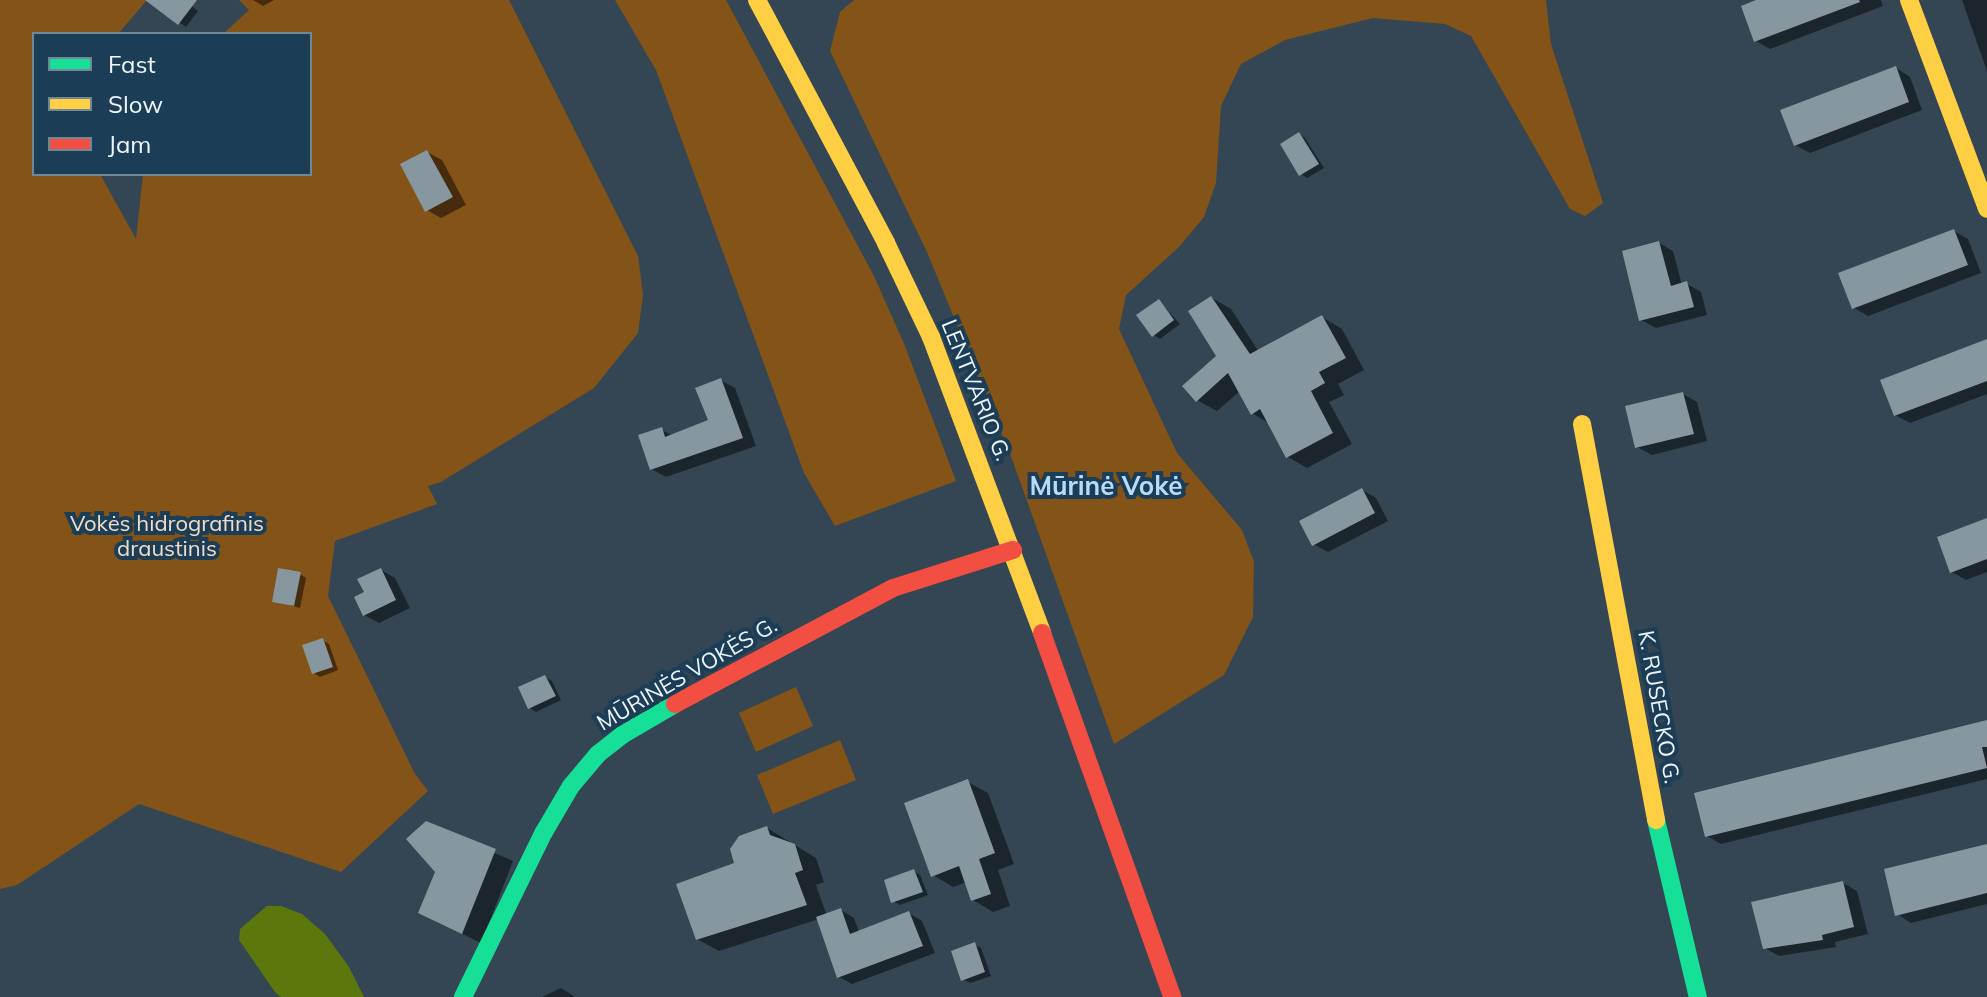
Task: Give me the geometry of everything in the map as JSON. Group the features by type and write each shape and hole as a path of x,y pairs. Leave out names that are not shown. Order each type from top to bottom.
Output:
{"street":[{"name":"LENTVARIO G.","path":"757,0 886,243 931,337 1013,550 1172,997"},
{"path":"1909,0 1987,209"},
{"name":"K. RUSECKO G.","path":"1582,424 1651,799 1698,997"},
{"name":"MŪRINĖS VOKĖS G.","path":"463,997 544,832 571,786 598,754 622,735 707,685 893,588 1013,550"}],"green space":[{"name":"Vokės hidrografinis draustinis","path":"0,0 147,0 120,32 32,32 32,176 101,176 136,239 143,176 312,176 312,32 225,32 249,10 239,0 509,0 638,256 643,295 638,333 594,388 441,482 428,486 437,504 335,541 328,596 415,774 428,791 341,872 139,804 17,885 0,889"},
{"path":"615,0 726,0 874,276 905,346 956,481 835,526 804,473 656,70"},
{"path":"854,0 1546,0 1551,44 1603,203 1585,216 1570,209 1471,36 1445,24 1373,18 1285,40 1241,64 1221,106 1216,183 1204,217 1179,247 1126,295 1119,329 1177,453 1242,530 1254,562 1253,617 1224,675 1114,744 1012,459 927,252 830,51 840,12"},
{"path":"796,687 813,726 756,752 739,713"},
{"path":"840,740 856,780 773,814 757,775"}],"shaded area":[{"path":"267,906 281,906 302,914 325,934 349,967 364,997 281,997 275,992 239,940 240,929"}],"building":[{"path":"145,0 197,0 178,25"},
{"path":"1756,0 1860,2 1754,42 1741,6"},
{"path":"1896,66 1909,102 1794,146 1780,110"},
{"path":"1299,132 1319,164 1299,176 1280,144"},
{"path":"427,150 453,197 425,212 400,164"},
{"path":"1954,229 1968,265 1852,309 1838,273"},
{"path":"1659,241 1671,286 1687,281 1694,307 1639,321 1622,251"},
{"path":"1211,296 1250,354 1322,315 1346,358 1319,372 1325,383 1311,391 1333,433 1286,458 1260,409 1251,415 1228,373 1196,402 1182,386 1216,356 1188,311"},
{"path":"1159,299 1174,320 1152,337 1136,315"},
{"path":"1987,339 1987,381 1894,416 1880,380"},
{"path":"721,378 743,438 650,470 638,435 662,427 665,437 708,420 695,388"},
{"path":"1683,392 1694,434 1635,448 1625,406"},
{"path":"1362,488 1375,513 1312,546 1299,521"},
{"path":"1987,518 1987,559 1950,573 1937,537"},
{"path":"278,568 301,572 294,606 272,602"},
{"path":"381,568 396,600 363,616 354,597 364,592 357,579"},
{"path":"323,638 333,667 312,674 302,645"},
{"path":"545,675 556,696 528,709 518,687"},
{"path":"1987,720 1987,747 1982,747 1987,768 1705,837 1694,793"},
{"path":"968,779 995,853 979,859 991,894 971,901 959,866 931,877 904,803"},
{"path":"426,821 496,849 462,934 418,913 435,872 406,839"},
{"path":"767,826 770,835 795,844 803,870 795,873 807,905 696,940 676,884 734,863 730,849 739,836"},
{"path":"1987,844 1987,893 1895,916 1884,869"},
{"path":"914,869 923,892 891,903 884,880"},
{"path":"1843,881 1854,927 1822,935 1823,940 1763,949 1751,902"},
{"path":"841,908 850,934 909,911 923,946 837,978 816,917"},
{"path":"975,942 985,972 961,981 951,951"}],"traffic: fast":[{"path":"463,997 544,832 571,786 598,754 622,735 675,704"},
{"path":"1656,820 1698,997"}],"traffic: slow":[{"path":"757,0 886,243 931,337 1042,633"},
{"path":"1909,0 1987,209"},
{"path":"1582,424 1656,820"}],"traffic: jam":[{"path":"675,704 893,588 1013,550"},
{"path":"1042,633 1172,997"}],"district":[{"name":"Mūrinė Vokė","path":"1106,486"}]}
